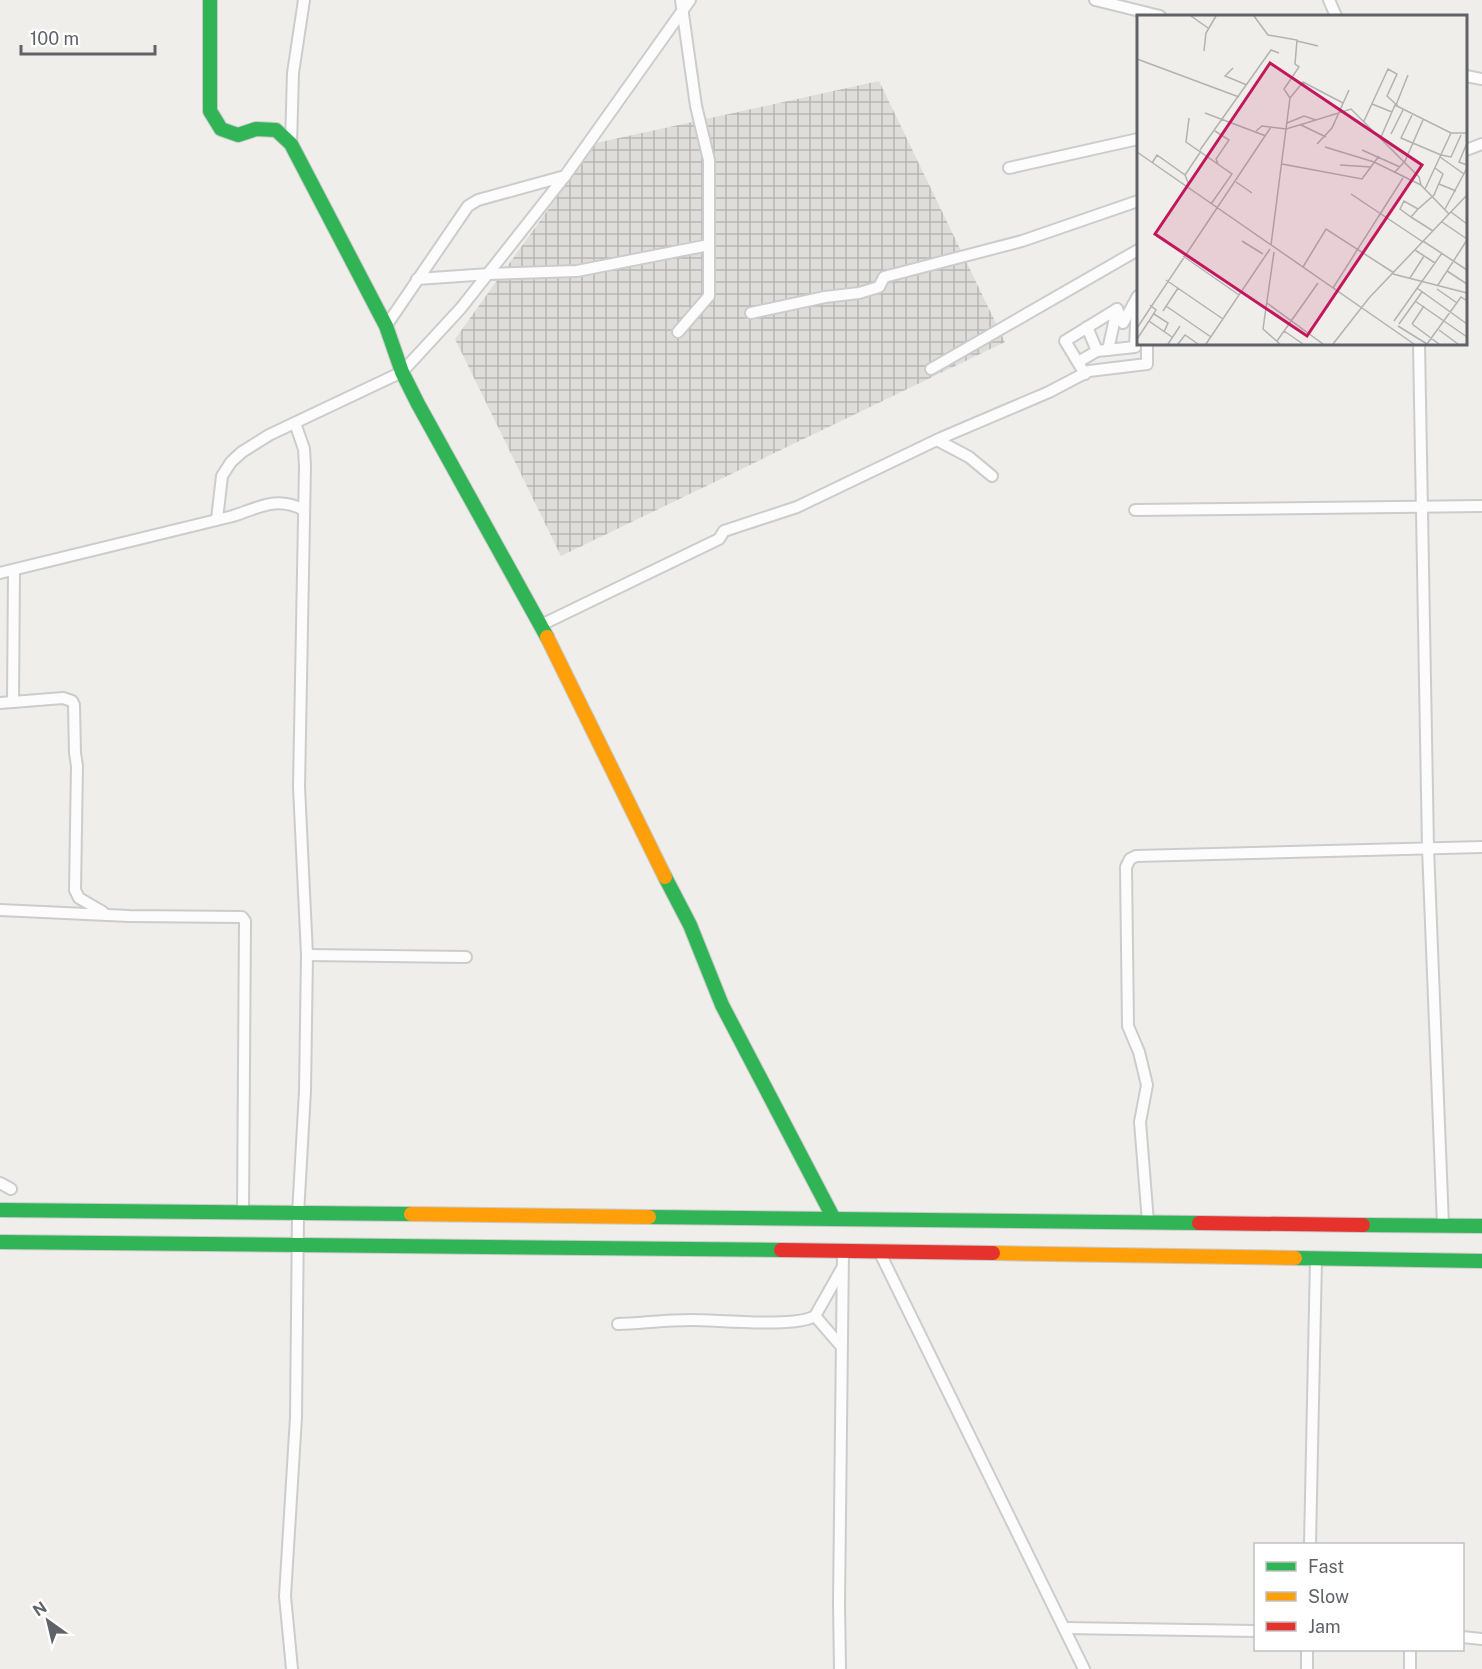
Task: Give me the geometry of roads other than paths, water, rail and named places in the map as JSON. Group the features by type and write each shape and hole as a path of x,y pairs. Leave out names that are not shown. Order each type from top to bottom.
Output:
{"main road":[{"path":"210,0 210,111 221,129 238,135 256,129 276,130 291,144 386,326 402,372 418,404 541,625 690,925 722,1005 834,1219"},
{"path":"0,1210 1482,1226"},
{"path":"0,1242 879,1251 1482,1262"}],"street":[{"path":"291,144 293,73 304,0"},
{"path":"217,519 222,476 225,469 242,452 269,435 402,372 461,308 565,176 681,5 690,0"},
{"path":"1095,0 1156,15"},
{"path":"1329,0 1336,15"},
{"path":"678,332 709,296 710,160 696,106 681,5"},
{"path":"1467,76 1482,79"},
{"path":"1009,168 1137,139"},
{"path":"1467,150 1482,144"},
{"path":"386,326 468,206 478,200 565,176"},
{"path":"751,313 825,297 859,293 879,287 884,278 1022,241 1137,201"},
{"path":"417,279 577,271 709,245"},
{"path":"931,369 1137,251"},
{"path":"1117,309 1123,323 1137,298"},
{"path":"1085,374 1065,341 1117,309"},
{"path":"1102,351 1117,309"},
{"path":"1078,362 1102,351 1135,347 1137,313"},
{"path":"1087,327 1102,351"},
{"path":"541,625 719,539 724,531 797,507 937,440 1049,392 1089,371 1147,364 1147,345"},
{"path":"1419,345 1428,849 1443,1226"},
{"path":"292,1669 285,1596 296,1417 298,1214 305,1091 307,955 299,787 304,449 295,423"},
{"path":"937,440 969,457 992,476"},
{"path":"0,573 233,516 271,503 284,502 304,510"},
{"path":"1135,510 1482,506"},
{"path":"13,702 14,570"},
{"path":"0,703 67,699 74,705 77,766 75,890 79,898 106,914"},
{"path":"1148,1222 1140,1122 1147,1085 1139,1052 1128,1026 1126,867 1130,859 1136,856 1482,847"},
{"path":"0,909 129,916 238,915 244,921 243,1213"},
{"path":"307,955 466,957"},
{"path":"0,1183 10,1189"},
{"path":"840,1669 843,1251"},
{"path":"879,1251 1084,1669"},
{"path":"1310,1543 1316,1259"},
{"path":"618,1324 691,1320 791,1322 810,1319 815,1316 842,1270"},
{"path":"815,1316 841,1346"},
{"path":"1064,1628 1254,1630"},
{"path":"1464,1637 1482,1639"},
{"path":"1307,1651 1307,1669"},
{"path":"1410,1651 1410,1669"}]}
